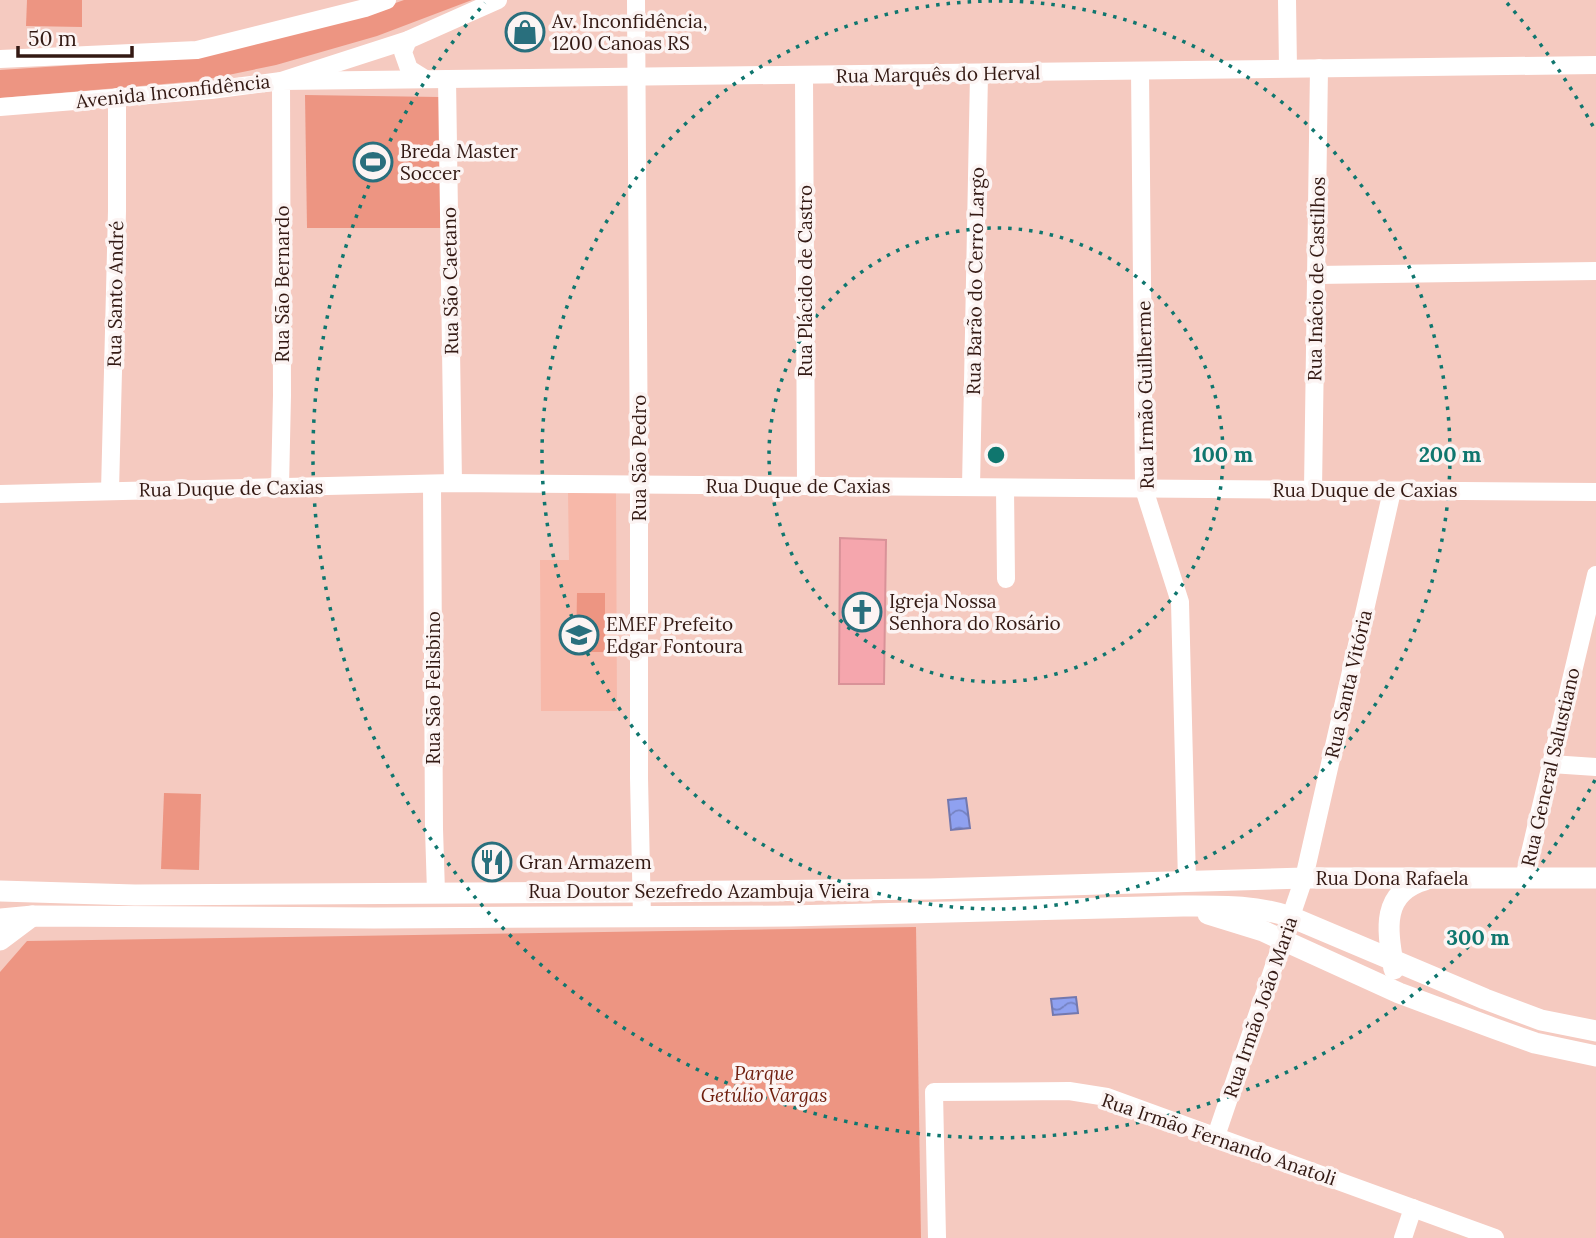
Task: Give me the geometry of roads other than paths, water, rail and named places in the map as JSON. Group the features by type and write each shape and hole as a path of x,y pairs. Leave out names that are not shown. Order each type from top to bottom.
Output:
{"main road":[{"name":"Rua Dona Rafaela","path":"1187,881 1304,878 1596,878"},
{"path":"1399,993 1388,931 1389,916 1394,902 1410,887 1431,879"},
{"name":"Rua Doutor Sezefredo Azambuja Vieira","path":"0,891 135,895 642,892 931,889 1187,881"},
{"name":"Rua Doutor Sezefredo Azambuja Vieira","path":"1183,905 1283,939 1399,993 1535,1043 1596,1056"},
{"name":"Rua Doutor Sezefredo Azambuja Vieira","path":"0,919 33,916 642,917 931,913 1183,905 1269,910 1541,1020 1596,1031"},
{"path":"0,940 33,916"}],"street":[{"name":"Avenida Inconfidência","path":"0,59 197,50 365,8 387,0"},
{"name":"Avenida Inconfidência","path":"0,107 281,81 408,40 498,0"},
{"name":"Rua São Pedro","path":"636,0 642,917"},
{"path":"1287,0 1288,68"},
{"path":"408,40 403,52 408,69 425,79"},
{"name":"Rua Marquês do Herval","path":"281,81 1596,65"},
{"name":"Rua Inácio de Castilhos","path":"1313,490 1319,68"},
{"name":"Rua Irmão Guilherme","path":"1140,71 1144,489 1180,602 1187,881"},
{"name":"Rua Barão do Cerro Largo","path":"971,487 979,74"},
{"name":"Rua Plácido de Castro","path":"804,76 806,486"},
{"name":"Rua São Caetano","path":"447,79 453,483"},
{"name":"Rua São Bernardo","path":"280,487 281,81"},
{"name":"Rua Santo André","path":"110,491 117,97"},
{"path":"1316,275 1596,271"},
{"name":"Rua Duque de Caxias","path":"0,494 453,483 1596,492"},
{"name":"Rua São Felisbino","path":"432,484 433,815 436,892"},
{"path":"1005,488 1006,579"},
{"name":"Rua Santa Vitória","path":"1304,878 1392,491"},
{"name":"Rua General Salustiano","path":"1524,878 1596,575"},
{"path":"1551,764 1596,767"},
{"name":"Rua Irmão João Maria","path":"1216,1136 1304,878"},
{"name":"Rua Irmão Fernando Anatoli","path":"937,1238 934,1092 1069,1091 1107,1097 1495,1238"},
{"path":"1402,1238 1413,1208"}],"water":[{"path":"966,798 970,828 951,830 948,800"},
{"path":"1076,997 1078,1013 1053,1015 1051,999"}],"place":[{"name":"Av. Inconfidência, 1200 Canoas RS","path":"525,32"},
{"name":"Breda Master Soccer","path":"373,162"},
{"name":"Igreja Nossa Senhora do Rosário","path":"862,612"},
{"name":"EMEF Prefeito Edgar Fontoura","path":"579,635"},
{"name":"Gran Armazem","path":"492,862"}],"park label":[{"name":"Parque Getúlio Vargas","path":"764,1084"}]}
